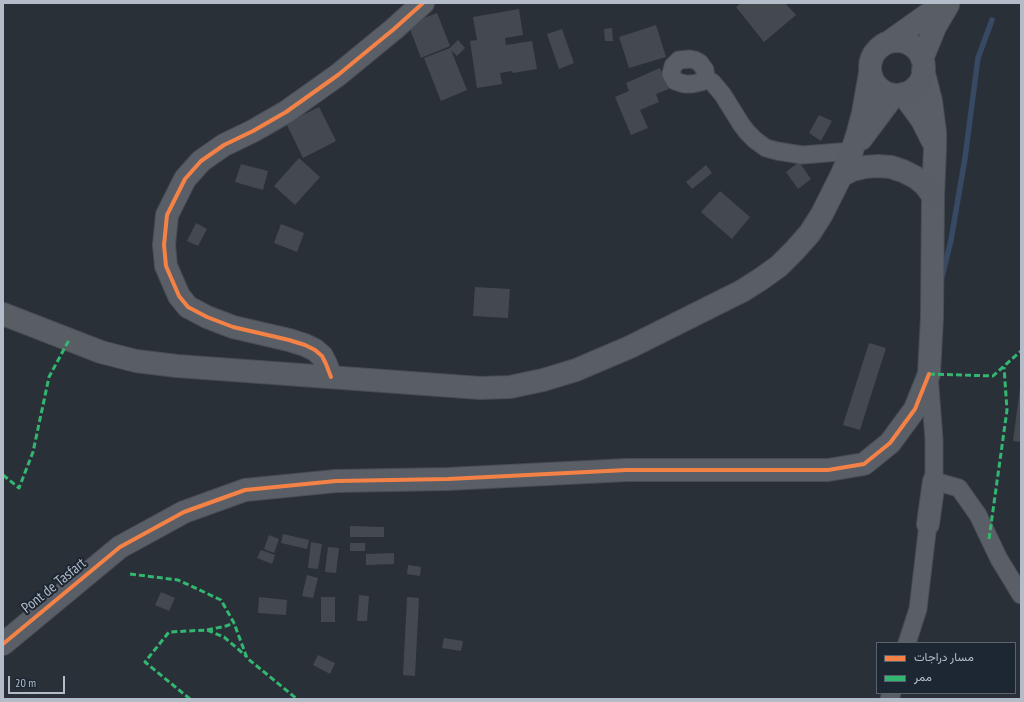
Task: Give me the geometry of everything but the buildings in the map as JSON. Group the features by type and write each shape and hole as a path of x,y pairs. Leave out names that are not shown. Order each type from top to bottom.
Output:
{"main road":[{"path":"3,314 101,352 136,361 177,366 480,388 510,387 543,380 576,370 630,347 712,307 761,279 779,266 810,233 822,214 841,176 852,151 863,113 872,57 879,48 944,3"},
{"path":"870,73 878,88 885,93 898,95 909,92 915,88 922,77 923,65 935,27 949,3"},
{"path":"889,42 897,41 912,46 918,52 923,65"},
{"path":"852,151 898,95"},
{"path":"841,176 852,170 865,167 891,167 904,171 915,177 933,196"}],"street":[{"path":"331,377 322,356 315,350 289,340 233,327 207,317 188,307 178,296 166,266 164,245 167,215 185,179 201,161 224,145 253,131 286,112 338,75 423,3"},
{"name":"Pont de Tasfart","path":"3,644 120,547 184,512 245,490 336,481 448,479 627,470 828,470 864,464 890,443 915,409 929,374 932,317 935,132 931,101 923,65"},
{"path":"706,78 713,83 723,95 747,132 754,140 766,148 802,155 852,151"},
{"path":"898,95 922,120 935,148"},
{"path":"907,642 918,609 934,481 934,439 929,374"},
{"path":"934,481 959,488 978,515 999,559 1021,595"}],"waterway":[{"path":"942,277 951,240 965,158 978,58 992,20"}],"marked path":[{"path":"3,475 19,488 33,452 49,377 69,340"},
{"path":"929,374 993,376 1021,351"},
{"path":"989,539 1007,410 1004,367"},
{"path":"130,574 178,580 221,600 234,623 247,658 297,699"},
{"path":"207,630 234,623"},
{"path":"190,699 145,662 169,632 207,630 224,637 246,656"}],"cycle path":[{"path":"331,377 322,356 315,350 305,345 233,327 207,317 188,307 179,296 166,266 164,245 167,215 185,179 201,161 224,145 253,131 286,112 338,75 423,3"},
{"path":"3,644 120,547 184,512 245,490 336,481 448,479 627,470 828,470 864,464 890,443 915,409 929,374"}]}
